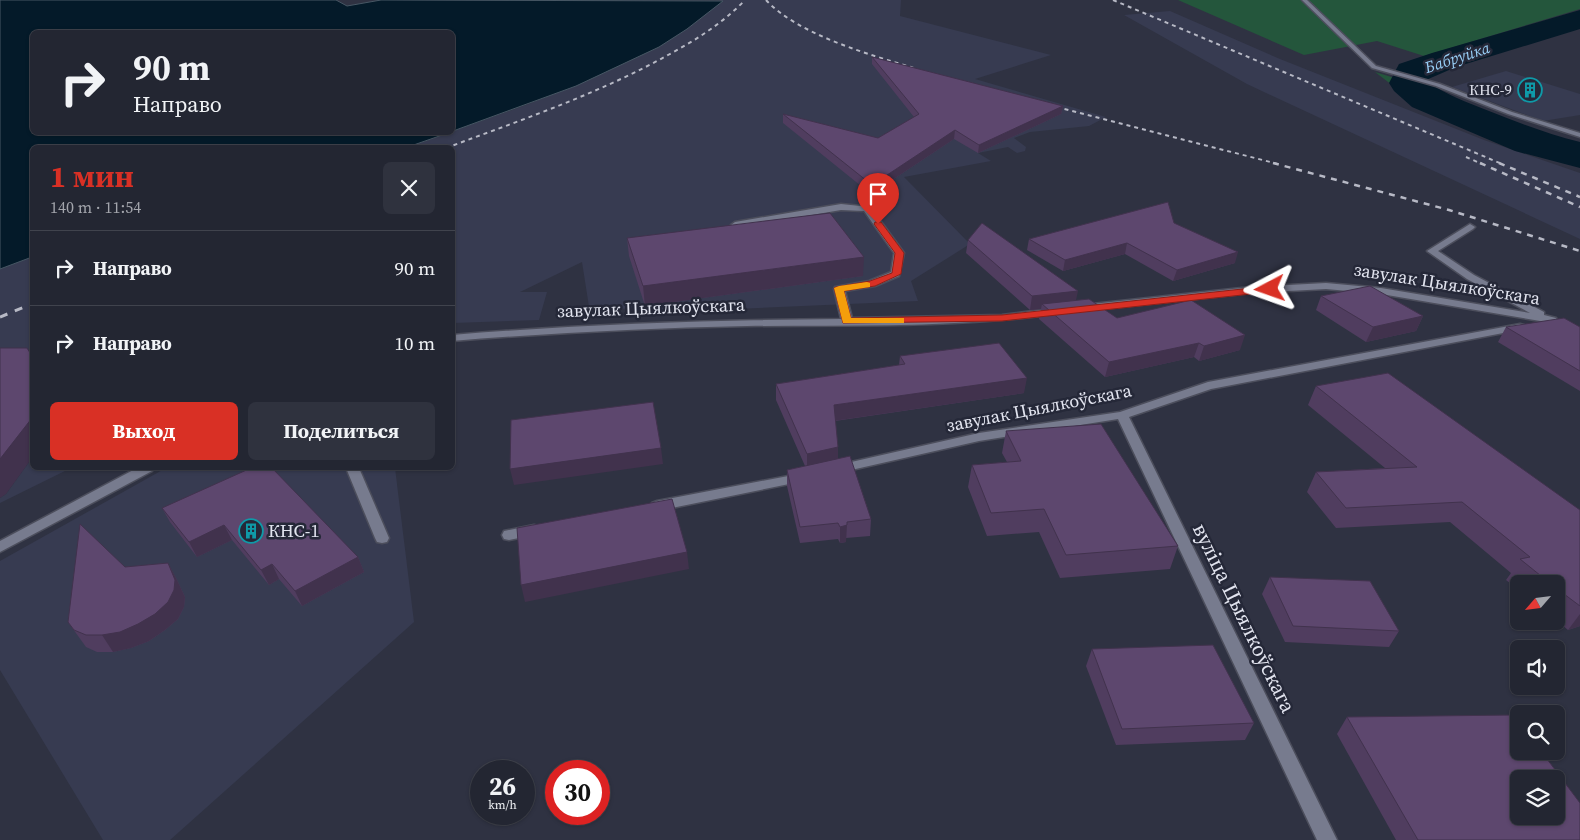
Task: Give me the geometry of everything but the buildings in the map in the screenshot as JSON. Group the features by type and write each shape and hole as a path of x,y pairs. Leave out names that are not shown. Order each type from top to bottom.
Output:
{"street":[{"path":"1304,0 1374,67 1438,86 1510,113 1580,135"},
{"path":"725,227 841,207 867,209 899,253 896,274 871,284 839,288 847,321"},
{"path":"1470,226 1432,251 1443,260 1500,294 1555,322"},
{"name":"завулак Цыялкоўскага","path":"455,338 540,331 682,325 1002,318 1251,290 1326,286 1380,291 1555,322"},
{"name":"завулак Цыялкоўскага","path":"645,509 822,473 979,437 1122,414 1208,386 1555,322"},
{"name":"вуліца Цыялкоўскага","path":"1122,414 1327,840"},
{"path":"0,547 143,470"},
{"path":"353,470 382,538"},
{"path":"509,535 548,527"}],"shaded area":[{"path":"0,0 336,0 347,6 381,0 723,1 687,29 659,47 576,86 455,130 455,30 30,30 30,135 442,135 414,145 30,145 30,258 0,269"},
{"path":"721,0 901,0 900,16 1051,55 975,79 1106,117 1089,126 1030,132 1014,138 1026,147 1025,151 1017,153 1008,147 978,153 991,161 904,177 970,244 911,281 918,301 644,313 645,306 590,313 582,262 520,292 547,292 539,320 455,323 455,145 415,145 443,135 455,135 455,130 529,104 659,47"},
{"path":"1170,11 1280,59 1484,140 1580,173 1580,239 1247,84 1124,15"},
{"path":"1506,71 1580,94 1580,115 1543,121 1452,87"},
{"path":"30,258 30,373 0,370 0,269"},
{"path":"30,461 30,470 67,470 0,503 0,498 6,494"},
{"name":"КНС-1","path":"162,470 395,470 414,622 170,840 103,840 0,670 0,561"}],"green space":[{"path":"1178,0 1580,0 1580,9 1424,56 1377,41 1304,55"},
{"path":"1375,72 1431,89 1520,131 1580,150 1580,159 1525,146 1430,114"}],"waterway":[{"name":"Бабруйка","path":"1580,19 1444,60 1412,72 1407,83 1426,99 1459,113 1530,142 1580,155"}],"railway":[{"path":"454,145 559,106 641,69 699,37 728,16 745,0"},
{"path":"766,0 779,12 815,33 856,50 914,68"},
{"path":"1113,0 1502,164"},
{"path":"1049,105 1278,164"},
{"path":"1466,157 1482,164"},
{"path":"1273,163 1449,210 1580,251"},
{"path":"1480,163 1580,207"},
{"path":"1499,163 1580,197"},
{"path":"0,317 30,305"}],"slow traffic":[{"path":"867,285 839,288 847,321 900,321"}],"place":[{"name":"КНС-9","path":"1530,90"},
{"name":"КНС-1","path":"251,531"}],"route":[{"path":"878,224 899,253 896,274 871,284 839,288 847,321 1002,318 1107,305 1270,289"}]}
